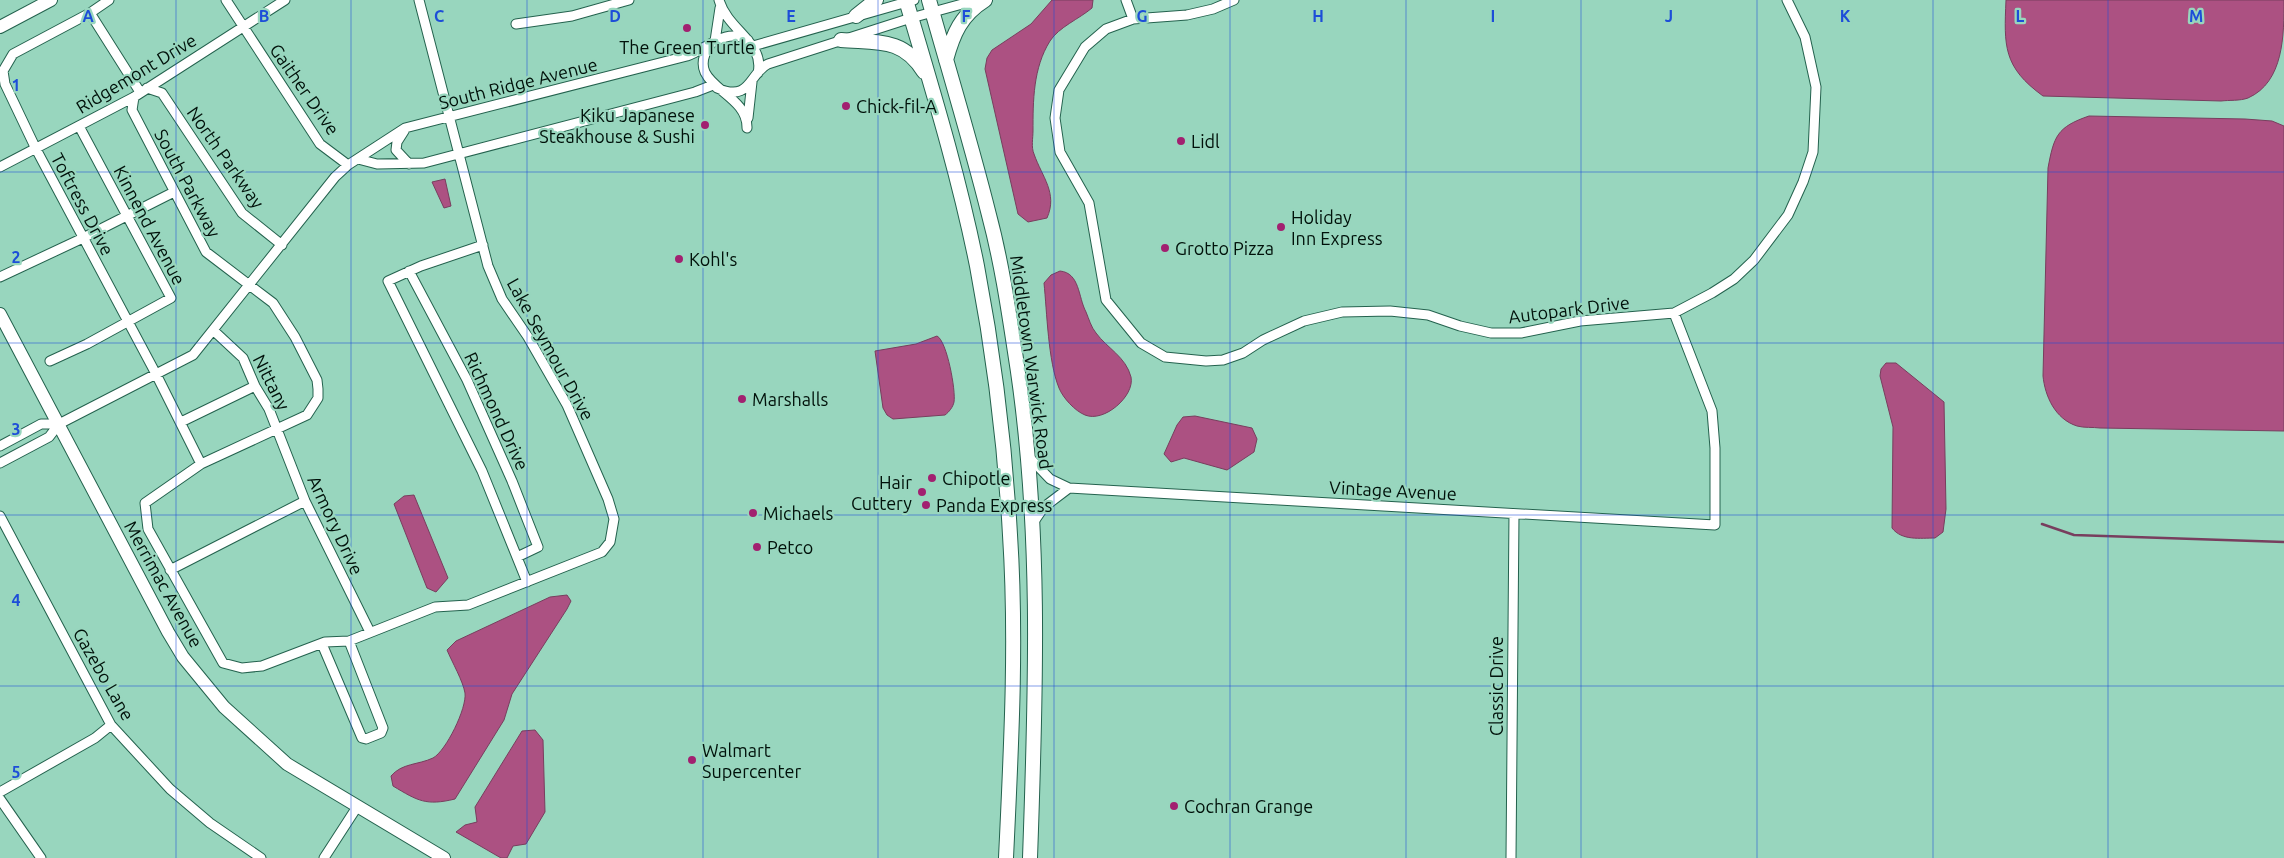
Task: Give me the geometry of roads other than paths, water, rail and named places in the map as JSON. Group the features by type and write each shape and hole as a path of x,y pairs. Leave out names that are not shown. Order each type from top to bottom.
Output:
{"main road":[{"path":"856,16 876,0"},
{"path":"946,61 956,29 968,13 985,0"},
{"path":"909,1 911,18 953,165 976,265 992,351 1005,466 1013,618 1006,858"},
{"name":"Middletown Warwick Road","path":"931,6 990,216 1014,346 1028,456 1033,524 1036,634 1030,858"},
{"path":"842,40 878,41 898,47 913,58 931,84"}],"street":[{"path":"0,27 51,0"},
{"name":"Toftress Drive","path":"108,0 90,13 13,54 3,72 5,84 36,149 202,464"},
{"name":"Gaither Drive","path":"226,0 320,144 348,165"},
{"name":"Ridgemont Drive","path":"0,167 140,92 285,0"},
{"name":"Lake Seymour Drive","path":"277,429 202,464 145,503 148,529 223,663 242,668 262,666 322,644 349,641 435,607 468,605 602,552 610,542 614,519 608,499 566,405 528,337 502,299 488,266 451,117 418,0"},
{"path":"516,24 572,16 628,0"},
{"path":"720,2 714,42 707,51 704,62 706,74 746,114 747,128 752,82 768,64 911,18 931,6 977,0"},
{"path":"1126,0 1133,19"},
{"name":"Autopark Drive","path":"1234,0 1213,9 1187,15 1133,19 1106,29 1085,47 1059,90 1055,118 1060,152 1089,203 1106,300 1141,343 1165,357 1206,361 1223,360 1243,353 1263,340 1304,321 1342,312 1390,310 1428,315 1460,326 1491,333 1521,333 1580,321 1674,313 1734,279 1754,260 1788,215 1803,182 1813,152 1816,87 1805,37 1787,0"},
{"name":"South Ridge Avenue","path":"59,424 193,355 336,177 348,165 405,128 687,56 714,42 731,36 750,43 909,1"},
{"path":"720,2 729,22 750,43 759,58 758,73"},
{"path":"90,13 140,92"},
{"path":"358,159 377,164 424,162 716,86 735,91 752,82"},
{"name":"South Parkway","path":"140,92 132,110 206,252 273,303 285,318 317,380 318,398 311,411 301,418 277,429"},
{"name":"North Parkway","path":"140,92 162,93 242,213 282,245"},
{"name":"Kinnend Avenue","path":"50,361 87,344 171,298 79,126"},
{"path":"405,128 396,142 396,150 409,164"},
{"path":"0,277 174,192"},
{"path":"483,245 458,252 388,281 482,471 528,582"},
{"name":"Richmond Drive","path":"410,271 467,380 512,481 538,547 517,557"},
{"name":"Vintage Avenue","path":"1028,456 1050,479 1069,488 1714,525 1715,448 1712,411 1674,313"},
{"name":"Merrimac Avenue","path":"0,314 183,657 224,707 287,764 444,858"},
{"name":"Nittany","path":"214,331 243,358 277,429"},
{"path":"181,422 255,386"},
{"path":"0,446 41,424 59,424"},
{"path":"0,463 49,436 59,424"},
{"name":"Armory Drive","path":"277,429 305,500 370,632"},
{"path":"1033,524 1044,507 1069,488"},
{"path":"170,570 305,500"},
{"name":"Classic Drive","path":"1511,858 1514,514"},
{"name":"Gazebo Lane","path":"0,516 112,726 170,789 210,823 261,858"},
{"path":"322,644 362,738 366,739 381,733 383,728 349,641"},
{"path":"0,792 95,738 112,726"},
{"path":"0,799 41,858"},
{"path":"324,858 357,806"}],"waterway":[{"path":"2042,524 2074,535 2284,542"}],"place":[{"name":"The Green Turtle","path":"687,28"},
{"name":"Chick-fil-A","path":"846,106"},
{"name":"Kiku Japanese Steakhouse & Sushi","path":"705,125"},
{"name":"Lidl","path":"1181,141"},
{"name":"Holiday Inn Express","path":"1281,227"},
{"name":"Grotto Pizza","path":"1165,248"},
{"name":"Kohl's","path":"679,259"},
{"name":"Marshalls","path":"742,399"},
{"name":"Chipotle","path":"932,478"},
{"name":"Hair Cuttery","path":"922,492"},
{"name":"Panda Express","path":"926,505"},
{"name":"Michaels","path":"753,513"},
{"name":"Petco","path":"757,547"},
{"name":"Walmart Supercenter","path":"692,760"},
{"name":"Cochran Grange","path":"1174,806"}]}
